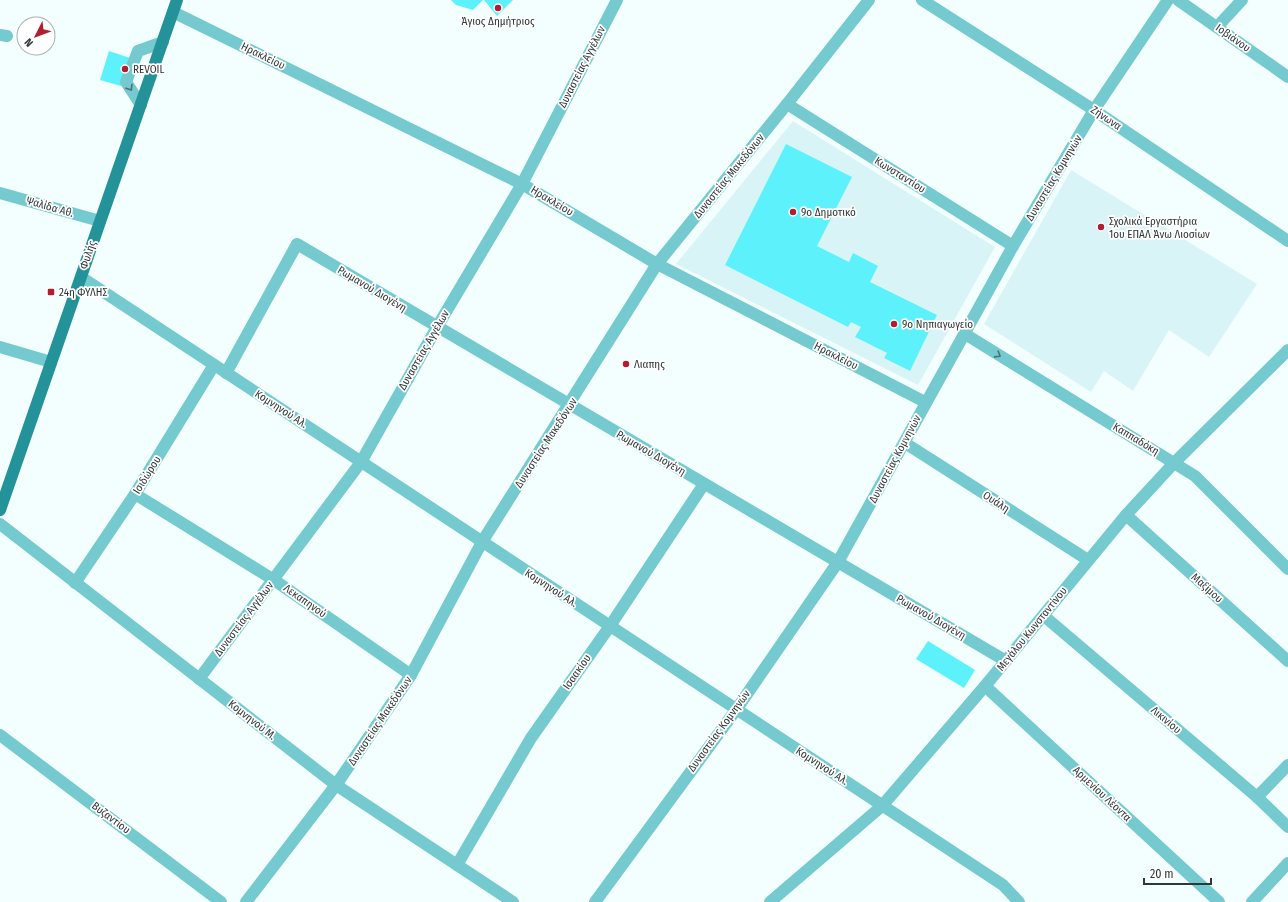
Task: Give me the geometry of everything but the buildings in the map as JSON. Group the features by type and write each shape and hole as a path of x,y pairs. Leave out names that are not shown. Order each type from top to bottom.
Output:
{"main road":[{"name":"Φυλής","path":"0,510 175,6"}],"street":[{"name":"Δυναστείας Αγγέλων","path":"199,679 361,462 436,327 522,184 617,0"},
{"name":"Δυναστείας Μακεδόνων","path":"246,902 336,785 411,675 482,542 570,405 657,264 869,0"},
{"name":"Ζήνωνα","path":"922,0 1094,110 1288,241"},
{"name":"Δυναστείας Κομνηνών","path":"595,902 736,710 838,562 905,443 925,402 965,334 1013,246 1094,110 1168,0"},
{"name":"Ιοβιάνου","path":"1178,0 1288,77"},
{"path":"1217,27 1242,0"},
{"name":"Ηρακλείου","path":"175,6 522,184 657,264 925,402"},
{"path":"141,105 126,82 138,51 163,42"},
{"name":"Κωνσταντίου","path":"787,104 1013,246"},
{"name":"Ψαλίδα Αθ.","path":"0,193 100,221"},
{"name":"Ρωμανού Διογένη","path":"226,373 297,244 1006,661"},
{"name":"Κομνηνού Αλ.","path":"81,277 1003,885 1019,902"},
{"name":"Καππαδόκη","path":"965,334 1174,462 1203,482 1288,569"},
{"path":"0,347 51,362"},
{"name":"Μεγάλου Κωνσταντίνου","path":"774,901 882,806 1044,616 1126,515 1174,462 1288,350"},
{"name":"Ισιδώρου","path":"75,583 135,494 214,365"},
{"name":"Ουάλη","path":"905,443 1088,560"},
{"name":"Ισαακίου","path":"457,865 531,738 610,626 704,484"},
{"name":"Λεκαπηνού","path":"135,494 274,580 411,675"},
{"name":"Μαξίμου","path":"1126,515 1288,661"},
{"name":"Κομνηνού Μ.","path":"0,524 336,785 513,902"},
{"name":"Λικινίου","path":"1044,616 1257,797 1288,827"},
{"name":"Αρμενίου Λέοντα","path":"985,686 1219,902"},
{"name":"Βυζαντίου","path":"0,735 221,902"},
{"path":"1257,797 1288,765"},
{"path":"1252,902 1288,863"}],"shaded area":[{"path":"793,121 995,247 918,385 676,264"},
{"name":"Σχολικά Εργαστήρια 1ου ΕΠΑΛ Άνω Λιοσίων","path":"1071,170 1257,284 1209,357 1169,330 1133,391 1104,371 1091,392 984,324"}],"place":[{"name":"Άγιος Δημήτριος","path":"498,8"},
{"name":"REVOIL","path":"125,69"},
{"name":"9ο Δημοτικό","path":"793,212"},
{"name":"Σχολικά Εργαστήρια 1ου ΕΠΑΛ Άνω Λιοσίων","path":"1101,227"},
{"name":"24η ΦΥΛΗΣ","path":"51,292"},
{"name":"9ο Νηπιαγωγείο","path":"894,324"},
{"name":"Λιαπης","path":"626,364"}]}
